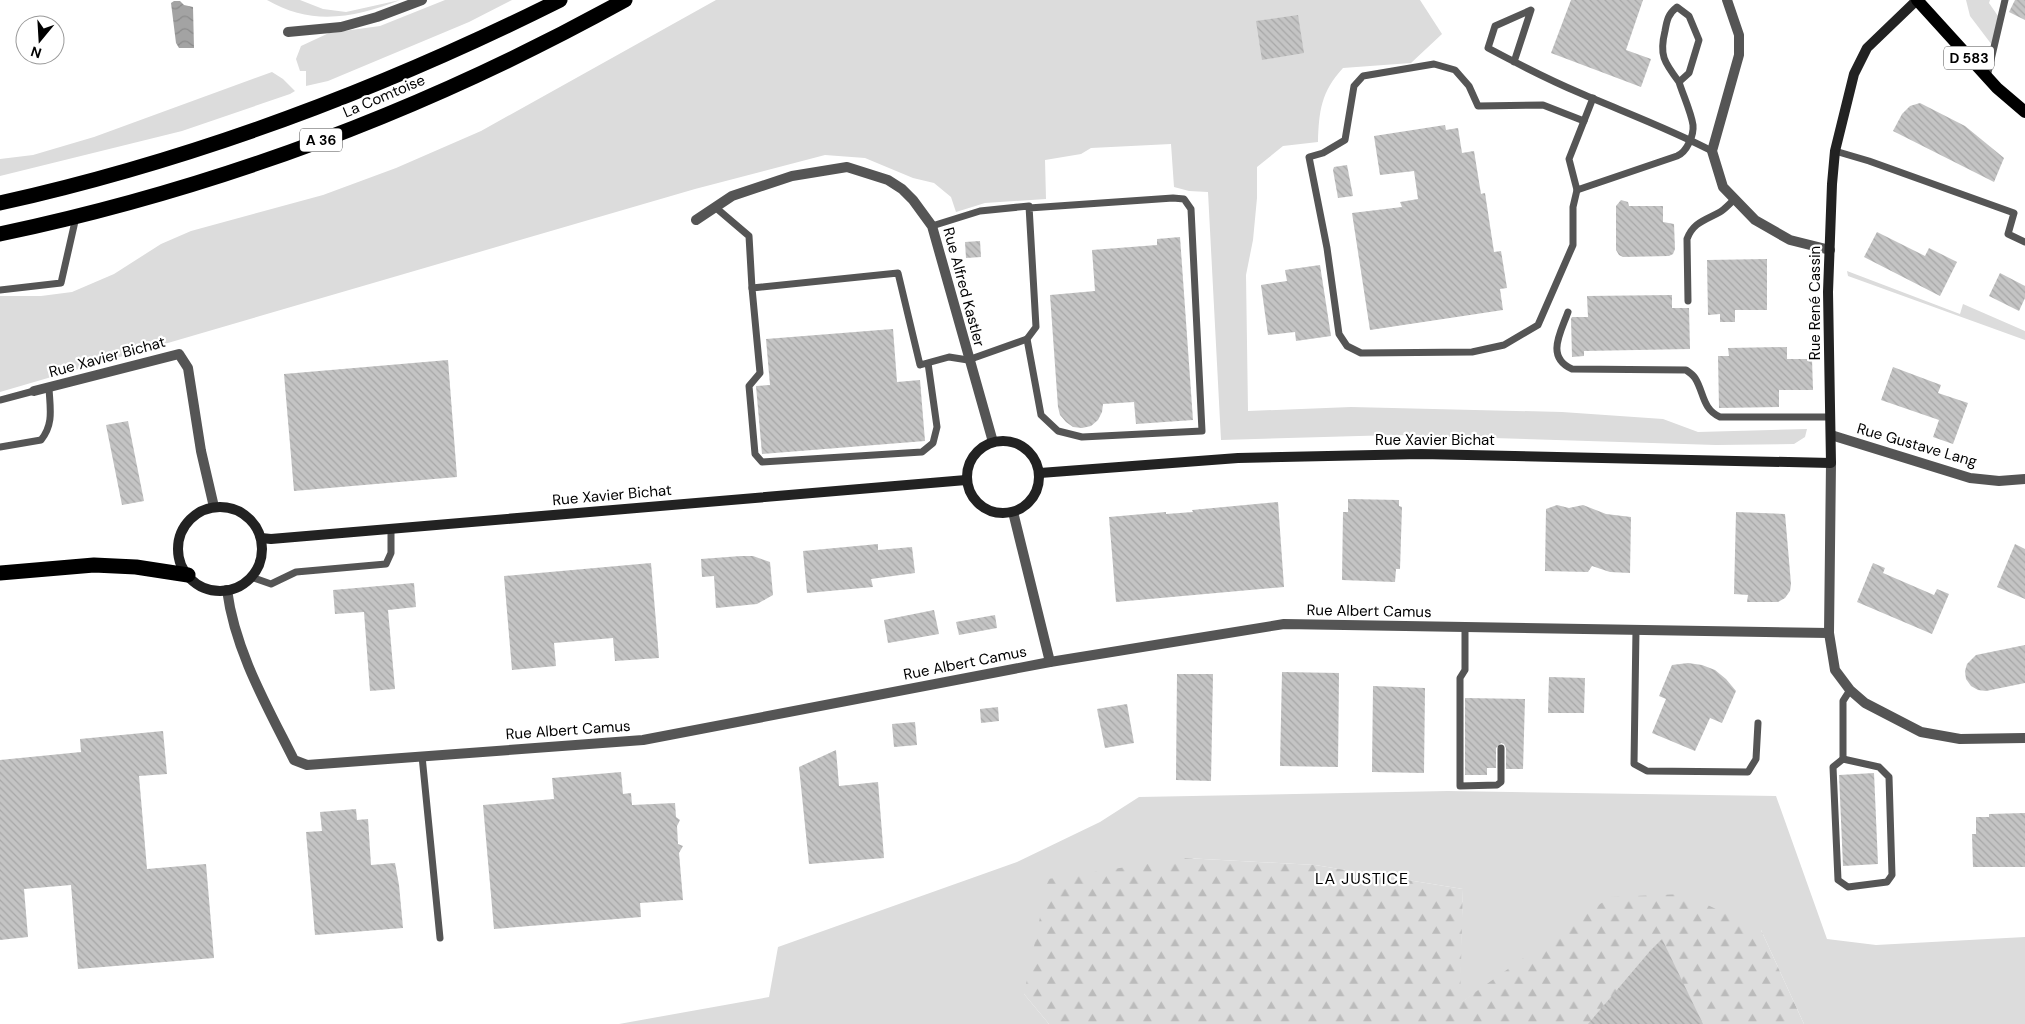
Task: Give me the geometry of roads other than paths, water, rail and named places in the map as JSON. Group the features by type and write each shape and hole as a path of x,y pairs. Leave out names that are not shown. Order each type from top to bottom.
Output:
{"highway":[{"name":"La Comtoise","path":"0,203 126,172 296,116 411,70 486,37 560,0"},
{"name":"La Comtoise","path":"0,234 76,216 214,177 341,133 527,52 625,0"},
{"path":"0,573 94,565 136,567 188,575"}],"main road":[{"name":"D 583","path":"1917,0 1988,77 2025,112"},
{"name":"Rue René Cassin","path":"1831,463 1828,292 1835,151 1854,74 1867,48 1917,0"},
{"path":"1005,440 1018,444 1028,450 1036,460 1040,473 1036,493 1030,502 1013,512 1000,514 988,510 977,503 970,493 966,480 967,468 972,456 981,447 992,442 1005,440"},
{"name":"Rue Xavier Bichat","path":"1040,473 1238,458 1421,454 1831,463"},
{"name":"Rue Xavier Bichat","path":"261,538 271,539 966,480"},
{"path":"214,507 229,508 243,514 254,524 261,538 262,552 259,565 251,577 240,586 227,590 215,590 204,587 188,575 180,562 178,548 181,534 189,521 200,512 214,507"}],"street":[{"path":"288,32 341,27 377,17 422,0"},
{"path":"1727,0 1739,35 1739,55 1712,151 1723,187 1755,220 1790,240 1830,250"},
{"name":"Rue Alfred Kastler","path":"696,220 732,196 792,176 847,167 888,180 902,189 913,200 932,226 992,442"},
{"name":"Rue Xavier Bichat","path":"34,391 179,354 188,368 214,507"},
{"name":"Rue Gustave Lang","path":"1831,435 1970,478 1999,481 2025,479"},
{"name":"Rue René Cassin","path":"1831,463 1830,633 1836,670 1850,690 1865,703 1921,732 1960,739 2025,738"},
{"path":"1013,512 1050,662"},
{"name":"Rue Albert Camus","path":"227,590 238,643 294,760 307,765 643,740 1050,662 1284,624 1830,633"}],"lane":[{"path":"1988,77 2003,3"},
{"path":"1577,190 1682,154 1690,140 1693,125 1678,82 1667,67 1661,47 1669,13 1677,7 1689,16 1699,40 1688,73 1678,82"},
{"path":"1514,62 1531,10 1495,26 1488,48 1514,62 1712,151"},
{"path":"1584,121 1543,104 1478,106 1469,86 1455,70 1434,64 1363,76 1354,86 1344,140 1324,152 1309,157 1327,248 1339,334 1347,346 1361,353 1472,352 1504,345 1538,325 1573,244 1573,208 1577,190 1569,159 1584,121 1593,98"},
{"path":"1835,151 1869,161 2014,213 2008,234 2025,242"},
{"path":"932,226 980,211 1029,206 1029,208 1173,198 1184,199 1191,209 1202,431 1082,437 1058,431 1041,415 1027,339"},
{"path":"1688,301 1687,239 1690,231 1700,221 1721,211 1735,199"},
{"path":"715,207 749,236 760,372 749,386 755,454 762,462 922,452 933,443 937,427 928,363"},
{"path":"752,288 898,273 920,365 949,357 968,360 1027,339 1036,327 1029,208"},
{"path":"0,290 61,283 76,216"},
{"path":"1568,312 1556,347 1557,356 1566,366 1572,369 1686,370 1695,377 1704,402 1712,414 1720,417 1830,416"},
{"path":"0,447 41,440 48,431 50,420 49,388"},
{"path":"0,400 34,391"},
{"path":"251,577 271,584 296,572 386,564 391,553 391,529"},
{"path":"1465,627 1465,670 1460,678 1460,786 1497,785 1501,782 1501,748"},
{"path":"1636,629 1634,764 1647,771 1748,772 1756,759 1758,722"},
{"path":"1843,759 1843,701 1850,690"},
{"path":"422,756 440,938"},
{"path":"1843,759 1879,767 1889,777 1892,875 1887,882 1848,887 1838,880 1833,766 1843,759"}],"water":[{"path":"180,1 184,5 193,7 194,48 179,48 176,43 171,3"}],"district":[{"name":"LA JUSTICE","path":"1362,878"}]}
